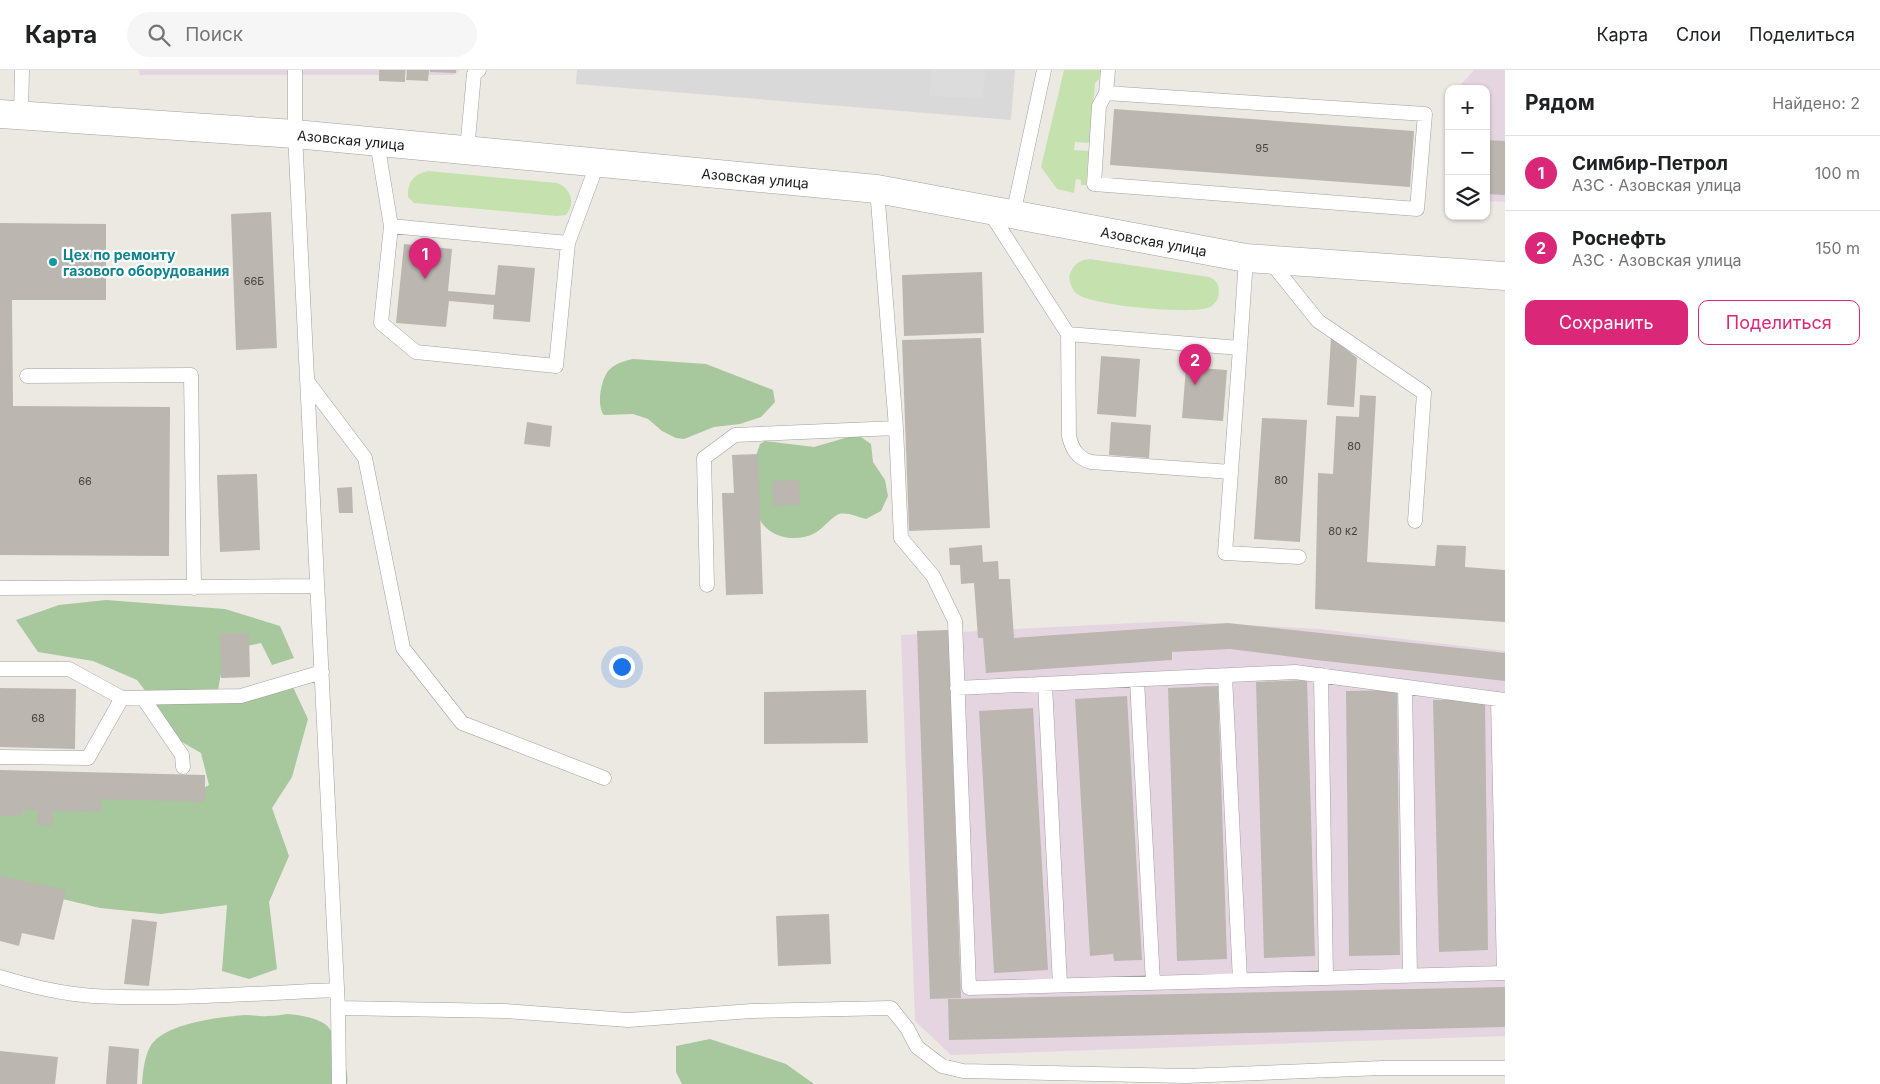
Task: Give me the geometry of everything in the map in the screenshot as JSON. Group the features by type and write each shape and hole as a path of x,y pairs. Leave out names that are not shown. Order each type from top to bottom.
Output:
{"street":[{"name":"Азовская улица","path":"11,114 295,134 878,189 1257,259 1505,276"}],"lane":[{"path":"11,114 22,70"},
{"path":"294,70 295,134 338,1008 339,1084"},
{"path":"467,150 474,74 479,70"},
{"path":"1044,70 1001,212 1068,334 1071,445 1076,454 1083,460 1091,462 1231,472"},
{"path":"1106,93 1424,114 1417,209 1094,184 1099,106 1106,93 1108,70"},
{"path":"377,142 391,226 381,323 416,352 556,366 568,243 598,162"},
{"path":"878,189 896,428 901,538 932,576 955,621 957,688 969,988 1504,972 1501,700 1295,672 957,688"},
{"path":"391,226 568,243"},
{"path":"1257,259 1240,348 1225,552 1300,558"},
{"path":"1257,259 1318,321 1424,393 1415,521"},
{"path":"1068,334 1240,348"},
{"path":"27,376 191,375 194,588"},
{"path":"307,381 365,458 403,648 462,723 604,778"},
{"path":"707,585 704,458 735,435 896,428"},
{"path":"0,588 317,586"},
{"path":"0,669 69,669 122,698 241,696 322,672"},
{"path":"1321,675 1326,978"},
{"path":"1226,676 1240,980"},
{"path":"1137,680 1153,983"},
{"path":"1045,684 1060,985"},
{"path":"1405,687 1410,975"},
{"path":"0,757 88,758 122,698"},
{"path":"143,698 182,755 183,767"},
{"path":"0,978 26,985 92,996 178,996 337,990"},
{"path":"338,1008 505,1011 628,1020 752,1011 891,1008 907,1028 917,1047 942,1066 963,1071 1186,1076 1382,1068 1505,1068"}],"shaded area":[{"path":"139,70 460,70 454,75 140,75"},
{"path":"577,70 1015,70 1011,120 576,84"},
{"path":"931,70 985,70 983,99 929,96"},
{"path":"1474,70 1505,70 1505,202 1490,201 1490,85 1461,85"},
{"path":"1173,621 1319,629 1505,651 1505,1036 951,1055 915,1021 901,635"}],"green space":[{"path":"1064,70 1101,70 1099,79 1095,83 1090,143 1075,142 1074,150 1089,151 1086,185 1081,185 1081,180 1076,179 1074,193 1057,189 1041,167"},
{"path":"428,171 557,183 569,192 571,206 566,215 557,216 414,203 408,197 410,183 419,174"},
{"path":"1090,259 1209,277 1218,285 1218,298 1216,302 1206,308 1177,310 1138,308 1086,298 1075,292 1069,277 1076,264"},
{"path":"633,359 706,364 773,390 775,402 761,417 740,424 714,427 684,439 676,438 662,431 648,419 633,414 604,415 600,399 604,378 615,365"},
{"path":"852,436 861,437 871,444 873,462 885,480 888,496 881,511 866,519 849,514 839,514 815,533 800,538 777,535 764,526 760,520 756,456 760,444 765,441 814,447"},
{"path":"106,600 225,609 280,626 294,658 272,665 261,643 225,651 218,690 259,689 292,685 308,719 292,777 272,808 289,856 269,902 277,969 249,979 222,971 227,905 161,914 100,908 0,884 0,794 186,797 209,785 201,753 175,738 160,710 137,680 93,661 38,652 16,620 59,605"},
{"path":"287,1014 316,1020 329,1028 338,1043 344,1061 347,1084 142,1084 143,1070 148,1051 157,1039 167,1032 193,1023 222,1017"},
{"path":"710,1039 786,1064 814,1084 682,1084 676,1072 676,1046"}],"building":[{"path":"379,70 405,70 405,82 379,81"},
{"path":"407,70 429,70 428,81 406,80"},
{"path":"430,70 456,70 456,73 430,72"},
{"path":"1114,109 1414,131 1410,187 1110,165"},
{"path":"1490,140 1505,141 1505,195 1490,194"},
{"path":"271,212 277,348 236,350 231,214"},
{"path":"0,223 106,224 106,300 12,300 13,406 170,407 169,556 0,555"},
{"path":"404,244 452,249 448,291 495,295 498,265 535,268 530,322 493,319 494,305 449,301 446,327 396,323"},
{"path":"982,272 984,333 904,336 902,275"},
{"path":"1331,337 1357,358 1354,407 1327,405"},
{"path":"981,338 990,528 909,531 902,340"},
{"path":"1101,356 1140,359 1136,417 1097,414"},
{"path":"1186,367 1227,370 1223,421 1182,418"},
{"path":"1360,395 1376,396 1367,562 1435,566 1437,545 1466,546 1465,567 1505,570 1505,622 1315,609 1318,473 1333,474 1336,416 1359,417"},
{"path":"1262,418 1307,420 1300,542 1254,539"},
{"path":"527,422 552,426 550,447 524,444"},
{"path":"1111,422 1151,425 1149,458 1109,455"},
{"path":"758,454 763,594 726,595 722,493 734,493 732,455"},
{"path":"257,474 260,550 220,552 217,475"},
{"path":"799,480 800,505 773,506 772,481"},
{"path":"352,487 353,513 339,513 337,488"},
{"path":"982,545 983,562 998,561 999,579 1010,579 1014,638 1228,623 1505,653 1505,681 1230,649 1172,652 1172,660 986,673 983,638 978,638 974,583 961,584 960,565 950,565 949,548"},
{"path":"949,630 961,998 930,999 917,631"},
{"path":"249,633 250,677 221,678 220,634"},
{"path":"1307,680 1315,956 1264,958 1256,682"},
{"path":"1218,686 1227,959 1177,961 1168,688"},
{"path":"0,688 76,689 75,749 0,747"},
{"path":"866,690 868,743 764,744 764,692"},
{"path":"1397,690 1400,955 1349,956 1346,691"},
{"path":"1127,696 1142,960 1114,961 1113,954 1090,956 1075,699"},
{"path":"1433,700 1485,700 1488,950 1439,952"},
{"path":"1033,708 1048,970 994,973 979,711"},
{"path":"0,770 205,775 205,802 101,799 101,812 53,811 52,826 37,825 38,810 22,810 22,815 0,816"},
{"path":"0,876 66,890 54,940 22,933 19,946 0,941"},
{"path":"829,914 831,964 778,966 776,916"},
{"path":"132,919 157,922 149,986 124,984"},
{"path":"1505,987 1505,1027 949,1040 948,999"},
{"path":"109,1046 139,1049 137,1084 106,1084"},
{"path":"0,1051 58,1057 55,1084 0,1084"}],"place":[{"name":"Цех по ремонту газового оборудования","path":"53,262"},
{"name":"Симбир-Петрол","path":"425,279"},
{"name":"Роснефть","path":"1195,385"}]}
